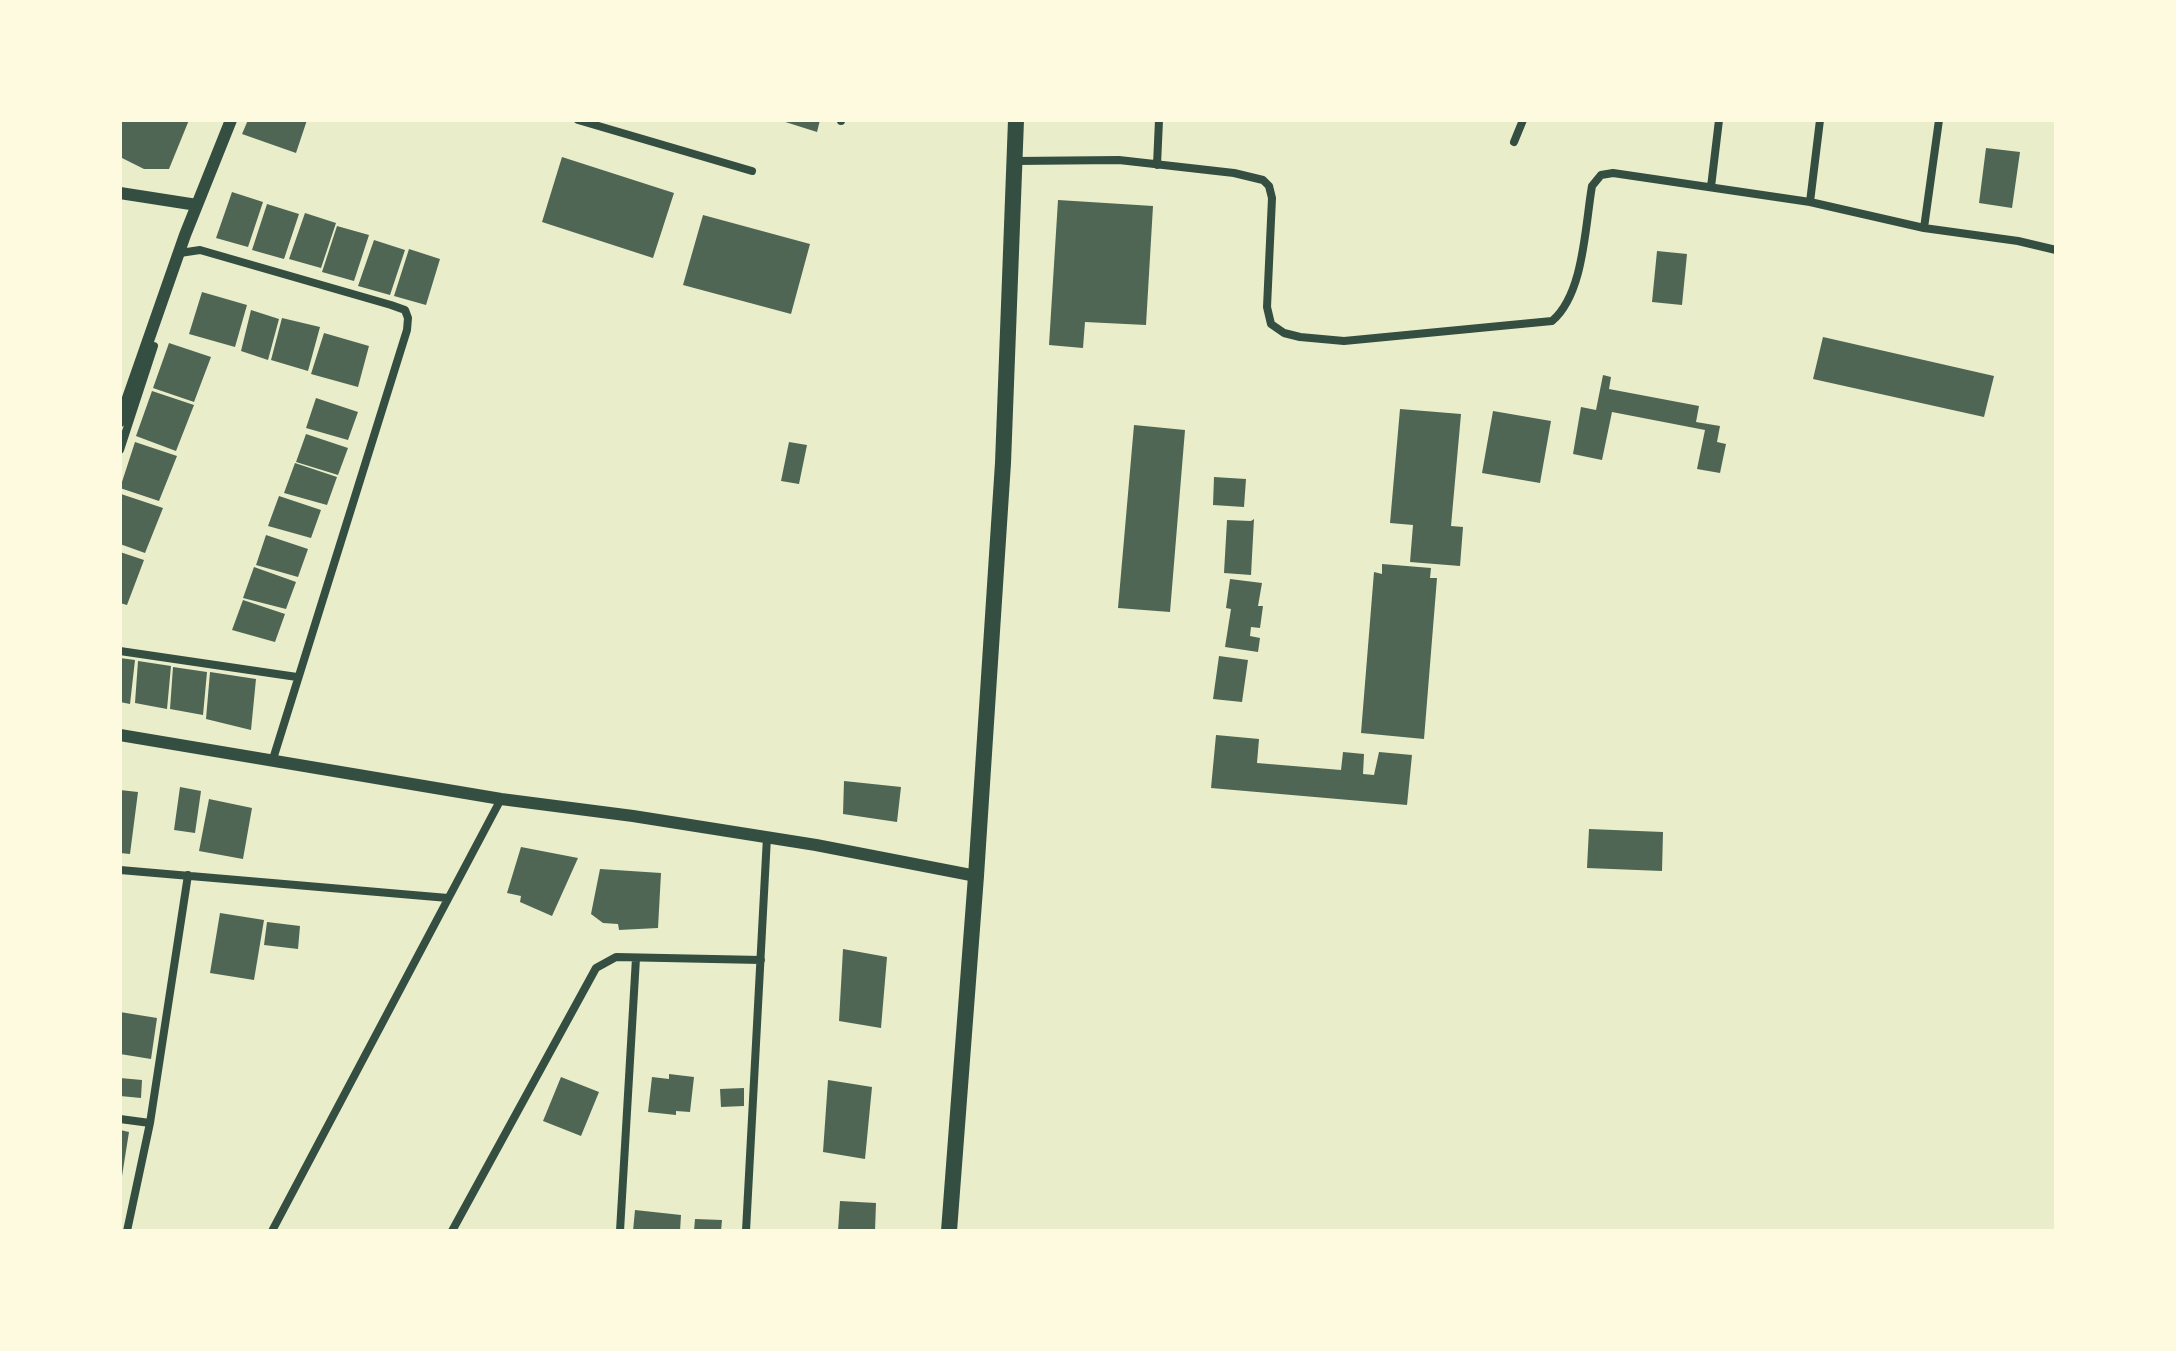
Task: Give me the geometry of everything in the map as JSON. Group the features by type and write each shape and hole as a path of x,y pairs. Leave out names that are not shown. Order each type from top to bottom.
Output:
{"highway":[{"path":"949,1231 1003,463 1016,120"}],"street":[{"path":"120,421 197,205 231,120"},
{"path":"578,120 752,171"},
{"path":"1157,165 1159,120"},
{"path":"1514,142 1523,120"},
{"path":"1711,187 1719,120"},
{"path":"1810,202 1820,120"},
{"path":"1924,228 1939,120"},
{"path":"1014,161 1119,160 1234,173 1263,180 1269,186 1272,198 1267,307 1271,324 1284,333 1300,337 1344,341 1552,321 1569,302 1575,285 1592,186 1601,175 1632,174 1810,202 1924,228 2018,241 2056,250"},
{"path":"120,193 197,205"},
{"path":"180,253 200,250 391,305 405,310 408,318 381,417 273,759"},
{"path":"120,450 154,346"},
{"path":"120,651 297,677"},
{"path":"120,735 501,799 767,837 976,876"},
{"path":"272,1231 501,799"},
{"path":"746,1231 767,837"},
{"path":"120,870 448,898"},
{"path":"127,1231 150,1123 188,875"},
{"path":"452,1231 596,968 616,957 761,960"},
{"path":"620,1231 636,958"},
{"path":"120,1119 150,1123"}],"building":[{"path":"120,120 189,120 169,169 144,169 120,157"},
{"path":"248,120 307,120 296,153 242,134"},
{"path":"779,120 820,120 817,132"},
{"path":"1986,148 2020,152 2012,208 1979,203"},
{"path":"562,157 674,193 653,258 542,222"},
{"path":"232,192 263,202 248,247 216,238"},
{"path":"1058,200 1153,206 1146,325 1085,322 1083,348 1049,345"},
{"path":"267,204 299,214 284,259 252,250"},
{"path":"305,213 336,223 321,268 289,259"},
{"path":"703,215 810,244 791,314 683,285"},
{"path":"337,226 369,235 354,281 322,272"},
{"path":"374,240 405,250 390,295 358,286"},
{"path":"409,249 440,259 426,305 394,296"},
{"path":"1657,251 1687,254 1682,305 1652,302"},
{"path":"202,292 247,305 235,347 189,334"},
{"path":"251,310 279,319 268,360 241,351"},
{"path":"282,318 320,327 308,371 271,360"},
{"path":"324,333 369,346 358,387 311,374"},
{"path":"1823,337 1994,376 1984,417 1813,379"},
{"path":"169,343 211,357 194,402 153,388"},
{"path":"1603,375 1611,377 1609,389 1699,406 1696,422 1720,426 1717,442 1726,444 1720,473 1697,469 1705,430 1612,412 1602,460 1573,454 1581,407 1596,410"},
{"path":"152,391 194,405 176,451 136,436"},
{"path":"316,398 358,412 348,440 306,428"},
{"path":"1400,409 1461,414 1451,526 1463,527 1460,566 1410,562 1413,525 1390,523"},
{"path":"1493,411 1551,421 1540,483 1482,473"},
{"path":"1134,425 1185,430 1170,612 1118,608"},
{"path":"306,434 348,448 338,475 296,462"},
{"path":"135,442 177,456 159,501 120,488"},
{"path":"789,442 807,445 799,484 781,481"},
{"path":"295,463 337,477 327,505 284,493"},
{"path":"1214,477 1246,479 1244,507 1213,505"},
{"path":"121,494 163,508 145,553 120,544"},
{"path":"279,496 321,510 311,538 268,526"},
{"path":"1254,519 1251,575 1224,573 1227,520"},
{"path":"266,535 308,549 298,577 256,565"},
{"path":"120,552 144,560 127,605 120,603"},
{"path":"1382,564 1431,568 1430,578 1437,578 1424,739 1361,733 1374,572 1382,574"},
{"path":"254,567 296,582 286,609 243,598"},
{"path":"1230,579 1262,583 1258,606 1263,606 1260,628 1251,627 1250,636 1260,638 1258,652 1225,647 1231,609 1226,608"},
{"path":"243,600 285,614 275,642 232,630"},
{"path":"1219,656 1248,660 1242,702 1213,699"},
{"path":"120,658 135,660 130,704 120,702"},
{"path":"138,661 171,666 167,709 135,703"},
{"path":"173,667 207,672 203,715 170,709"},
{"path":"210,672 256,679 251,730 206,719"},
{"path":"1216,735 1259,739 1257,763 1341,770 1343,752 1364,754 1363,774 1374,775 1379,752 1412,755 1407,805 1211,788"},
{"path":"844,781 901,787 897,822 843,814"},
{"path":"180,787 201,791 195,833 174,830"},
{"path":"120,790 138,792 130,854 120,853"},
{"path":"209,799 252,808 243,859 199,851"},
{"path":"1589,829 1663,832 1662,871 1587,868"},
{"path":"521,847 578,858 552,916 520,902 521,896 507,893"},
{"path":"600,869 661,873 658,928 619,930 618,924 603,923 591,914"},
{"path":"220,913 264,920 254,980 210,973"},
{"path":"267,922 300,926 298,949 264,945"},
{"path":"843,949 887,957 881,1028 839,1021"},
{"path":"120,1012 157,1018 151,1059 120,1054"},
{"path":"669,1074 694,1077 690,1112 676,1111 676,1115 648,1112 652,1077 669,1079"},
{"path":"561,1077 599,1092 581,1136 543,1121"},
{"path":"120,1078 142,1080 141,1098 120,1096"},
{"path":"828,1080 872,1087 865,1159 823,1152"},
{"path":"744,1088 744,1106 721,1107 720,1089"},
{"path":"120,1130 129,1132 122,1176 120,1176"},
{"path":"840,1201 876,1203 875,1231 838,1231"},
{"path":"635,1210 681,1215 680,1231 633,1231"},
{"path":"695,1219 722,1220 721,1231 694,1231"}]}
